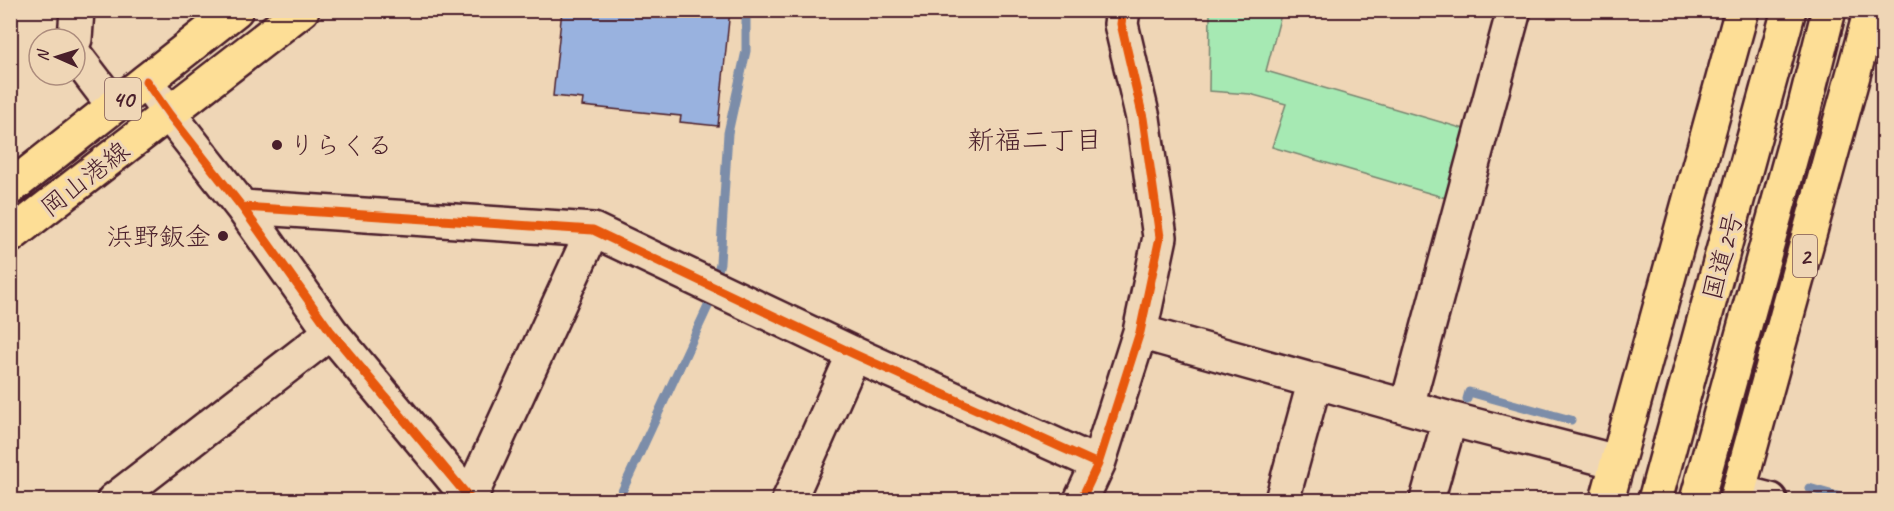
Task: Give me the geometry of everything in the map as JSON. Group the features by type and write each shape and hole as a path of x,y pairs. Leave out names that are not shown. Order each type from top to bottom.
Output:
{"main road":[{"name":"岡山港線","path":"10,188 236,10"},
{"name":"岡山港線","path":"10,236 302,10"},
{"path":"1606,501 1742,10"},
{"name":"国道2号","path":"1654,497 1789,10"},
{"name":"国道2号","path":"1696,501 1799,128 1829,10"},
{"name":"2","path":"1737,496 1871,10"}],"street":[{"path":"76,27 77,10"},
{"path":"1081,501 1098,464 1140,332 1160,237 1143,118 1121,24 1123,10"},
{"path":"1407,406 1514,10"},
{"path":"87,71 114,106"},
{"path":"146,81 242,207 331,332 470,500 593,230"},
{"path":"242,207 593,230 854,354 1098,464"},
{"path":"114,501 331,332"},
{"path":"1140,332 1450,419 1617,462"},
{"path":"789,501 854,354"},
{"path":"1282,501 1316,380"},
{"path":"1427,501 1450,419"},
{"path":"1737,496 1770,501"}],"green space":[{"path":"1210,11 1282,11 1266,71 1468,130 1446,198 1272,147 1286,104 1250,94 1209,91"}],"building":[{"path":"562,10 730,10 718,126 680,122 681,116 582,106 583,99 553,96"}],"waterway":[{"path":"618,500 710,302 720,263 728,133 746,51 746,10"},
{"path":"1467,399 1469,392 1571,420"},
{"path":"1809,488 1851,500"}],"cycle path":[{"path":"1081,500 1098,464 1140,332 1160,237 1143,118 1121,24 1123,10"},
{"path":"146,81 242,207 331,332 471,500"},
{"path":"242,207 593,230 854,354 1098,464"}],"place":[{"name":"りらくる","path":"277,145"},
{"name":"浜野鈑金","path":"223,236"}],"district":[{"name":"新福二丁目","path":"1035,140"}]}
